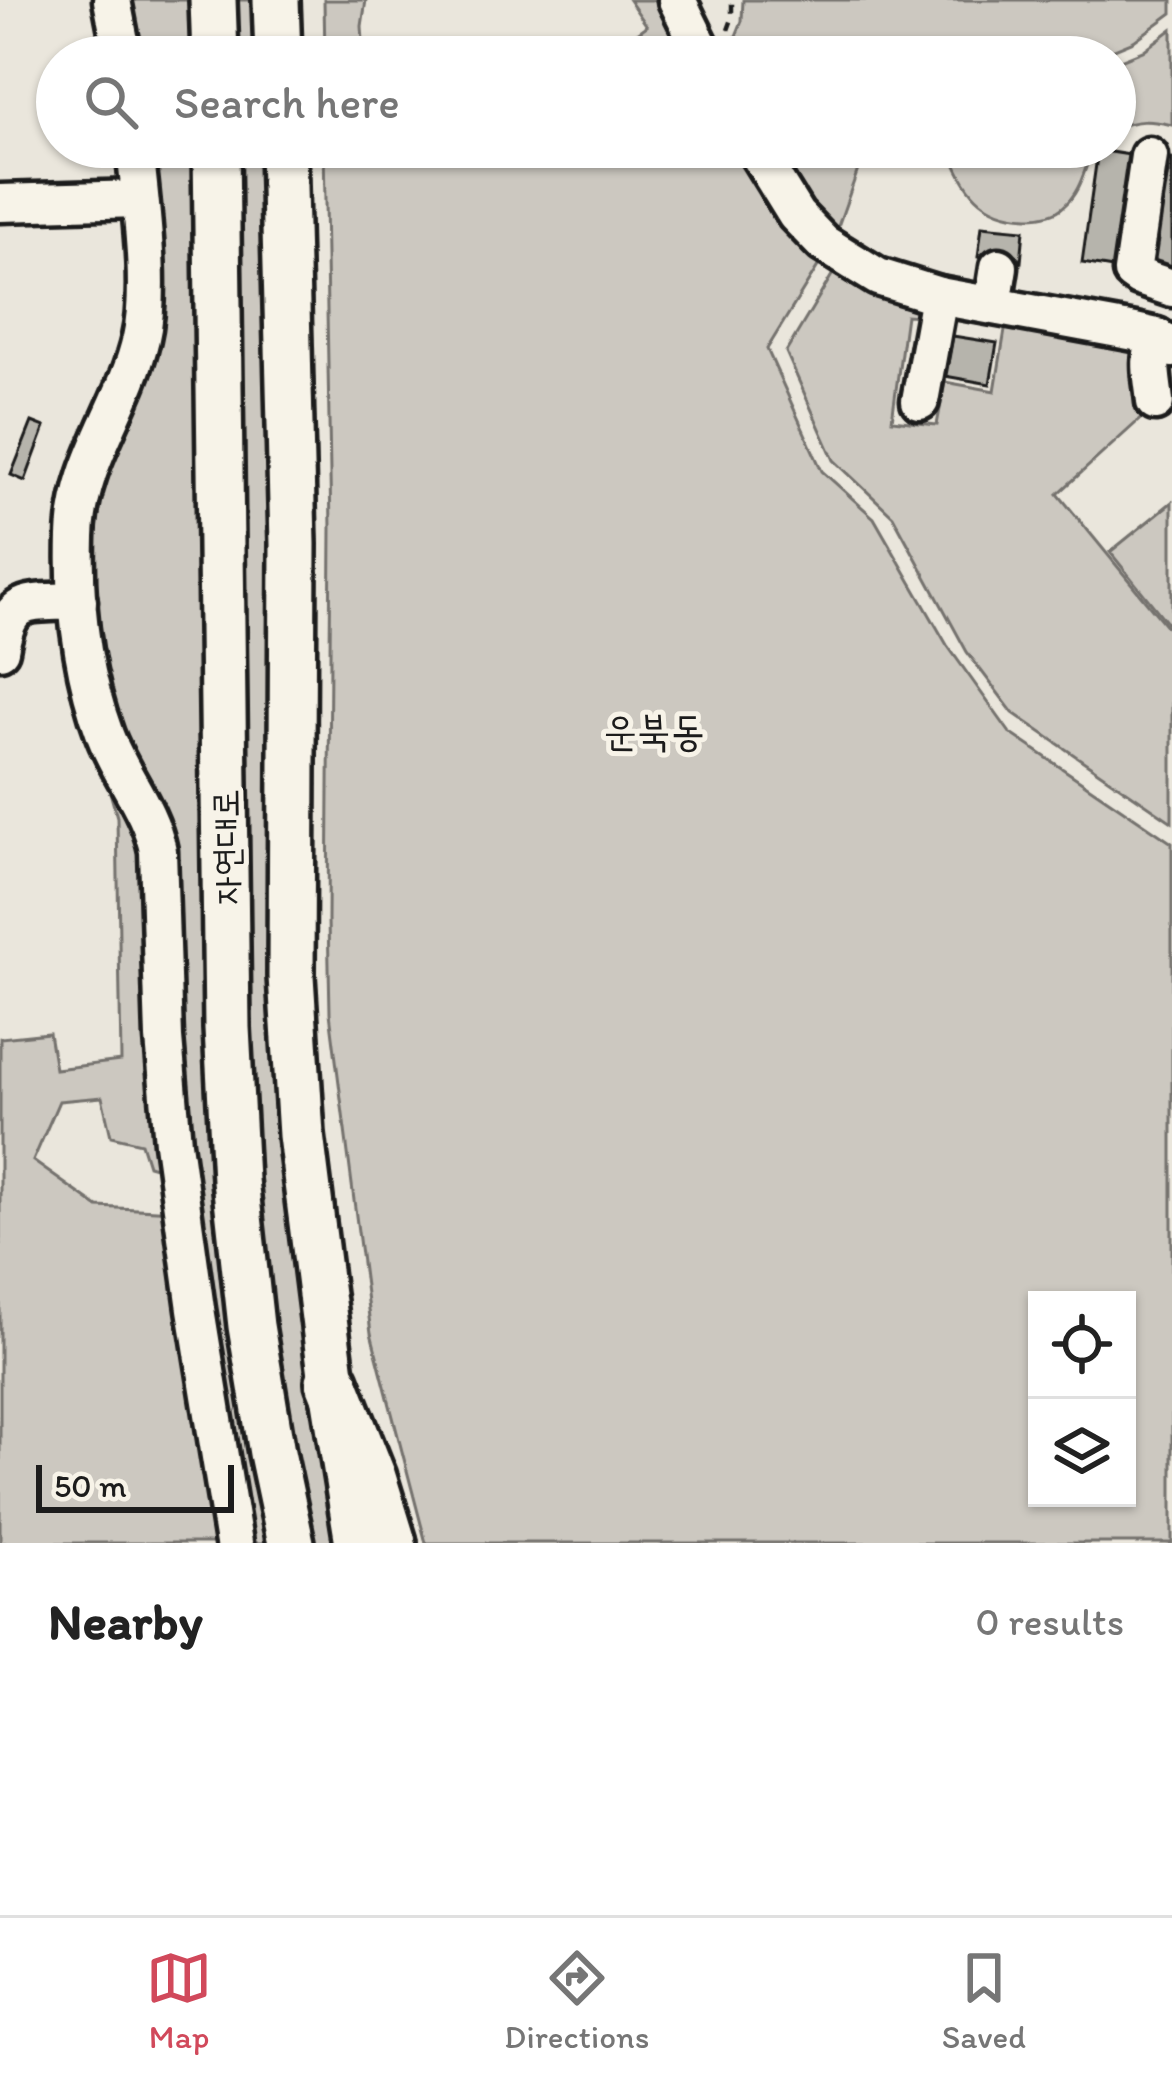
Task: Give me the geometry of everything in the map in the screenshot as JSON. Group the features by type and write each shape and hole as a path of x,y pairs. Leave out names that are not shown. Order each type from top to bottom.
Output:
{"highway":[{"path":"332,1382 390,1543"}],"main road":[{"path":"213,0 214,36"},
{"path":"275,0 277,36"},
{"name":"자연대로","path":"216,168 227,1028 243,1269 290,1543"},
{"name":"자연대로","path":"284,168 293,544 291,976 301,1135 358,1543"}],"lane":[{"path":"112,0 119,36"},
{"path":"677,0 695,36"},
{"path":"1149,156 1132,272 1172,288"},
{"path":"137,168 144,320 134,362 84,485 76,533 78,602 81,642 105,734 154,830 158,851 164,1038 173,1143 234,1543"},
{"path":"767,168 796,215 823,243 878,278 939,296 1165,338 1150,356 1155,402"},
{"path":"0,202 140,199"},
{"path":"993,304 998,267"},
{"path":"920,401 939,296"},
{"path":"0,650 14,610 26,604 78,602"}],"shaded area":[{"path":"120,0 197,0 198,36 127,36"},
{"path":"225,0 257,0 258,36 226,36"},
{"path":"324,0 366,0 363,36 325,36"},
{"path":"629,0 659,0 678,36 633,36 647,26"},
{"path":"743,0 1172,0 1172,13 1136,40 736,36"},
{"path":"1172,29 1172,125 1136,122 1136,54"},
{"path":"142,168 200,168 271,1543 243,1543 200,1283 168,881 99,682 91,511 130,395"},
{"path":"228,168 269,168 281,678 345,1543 303,1543 246,1178"},
{"path":"324,168 754,168 823,258 767,349 822,471 874,518 947,645 1010,733 1172,843 1172,1543 426,1543 371,1333 330,1013 331,528"},
{"path":"788,168 859,168 836,232"},
{"path":"958,168 1086,168 1079,186 1060,209 1028,217 986,205"},
{"path":"835,270 919,303 920,316 906,315 892,420 937,425 945,382 995,391 1007,318 1137,350 1147,413 1058,494 1172,633 1172,822 1013,713 967,652 893,516 834,460 786,352"},
{"path":"1172,502 1172,629 1110,552"},
{"path":"117,789 137,817 169,1171 148,1165 141,1143 111,1136 102,1097 59,1101 33,1161 98,1207 175,1211 227,1543 0,1543 0,1038 49,1033 55,1069 121,1061 117,817 110,792"}],"building":[{"path":"1163,158 1172,159 1172,275 1146,271"},
{"path":"1095,168 1134,168 1119,269 1082,263"},
{"path":"982,226 1024,230 1021,262 978,257"},
{"path":"953,336 997,343 990,384 945,376"},
{"path":"32,422 45,427 25,481 11,475"}],"district":[{"name":"운북동","path":"654,730"}]}
